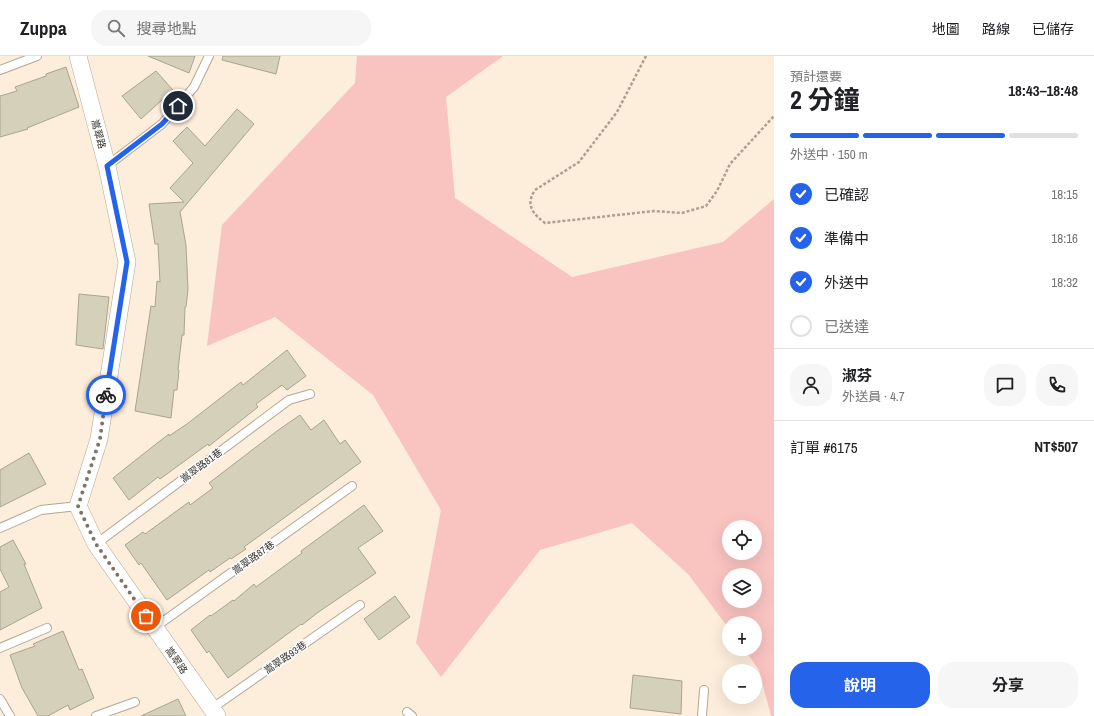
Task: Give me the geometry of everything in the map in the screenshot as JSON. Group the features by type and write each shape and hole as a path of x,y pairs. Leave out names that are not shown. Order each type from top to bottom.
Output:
{"street":[{"name":"嵩翠路","path":"78,56 107,166 127,262 100,439 78,506 96,544 214,712"}],"lane":[{"path":"0,70 37,56"},
{"path":"107,166 162,124 194,87 209,56"},
{"name":"嵩翠路81巷","path":"96,544 289,400 310,394"},
{"name":"嵩翠路87巷","path":"154,628 352,486"},
{"path":"0,528 41,510 78,506"},
{"name":"嵩翠路93巷","path":"214,712 360,605"},
{"path":"0,648 47,628"},
{"path":"702,716 704,690"},
{"path":"0,699 10,716"},
{"path":"96,716 136,702"}],"path":[{"path":"646,56 617,112 579,162 535,190 531,196 531,207 537,217 546,223 654,211 682,213 706,206 717,191 730,164 774,116"}],"shaded area":[{"path":"357,56 503,56 446,97 455,198 572,277 723,242 774,199 774,716 771,716 762,682 762,664 755,664 749,656 762,656 762,616 722,616 722,620 689,575 632,523 540,550 441,677 416,643 441,510 373,395 275,317 207,346 222,225 355,83"}],"building":[{"path":"148,56 195,56 189,73"},
{"path":"223,56 280,56 276,74 222,60"},
{"path":"66,67 79,107 27,128 28,129 0,137 0,96 17,91 15,87"},
{"path":"156,71 173,90 141,119 122,96"},
{"path":"237,109 254,124 180,212 186,245 188,289 177,390 174,390 171,418 135,411 151,306 155,307 157,281 160,282 158,244 155,244 149,204 184,202 170,188 193,163 173,141 187,127 205,146"},
{"path":"79,294 109,297 103,349 76,345"},
{"path":"287,350 306,376 287,390 282,385 256,404 258,407 209,446 208,444 160,479 158,477 129,500 113,478 169,434 169,436 187,424 241,382 243,385"},
{"path":"300,415 311,430 324,420 340,444 345,440 361,462 244,547 246,549 210,572 209,570 167,600 141,563 139,565 125,545 143,532 145,534 189,502 190,505 213,488 209,483"},
{"path":"29,453 46,484 0,507 0,470"},
{"path":"364,505 383,531 358,548 376,573 302,625 301,624 228,678 209,651 207,653 191,630 210,615 211,616 233,600 234,601 254,584 256,587 302,553 301,551"},
{"path":"13,540 26,564 24,564 42,608 0,630 0,592 9,587 0,569 0,547"},
{"path":"395,596 410,617 379,640 364,619"},
{"path":"63,631 79,670 82,669 94,698 70,710 68,705 48,716 38,716 22,688 10,655 35,646 33,644"},
{"path":"633,675 682,681 681,714 630,708"},
{"path":"178,699 186,716 141,716"}],"way so far":[{"path":"106,395 100,439 78,506 96,544 146,616"}],"route":[{"path":"106,395 127,262 107,166 162,124 178,106"}]}
